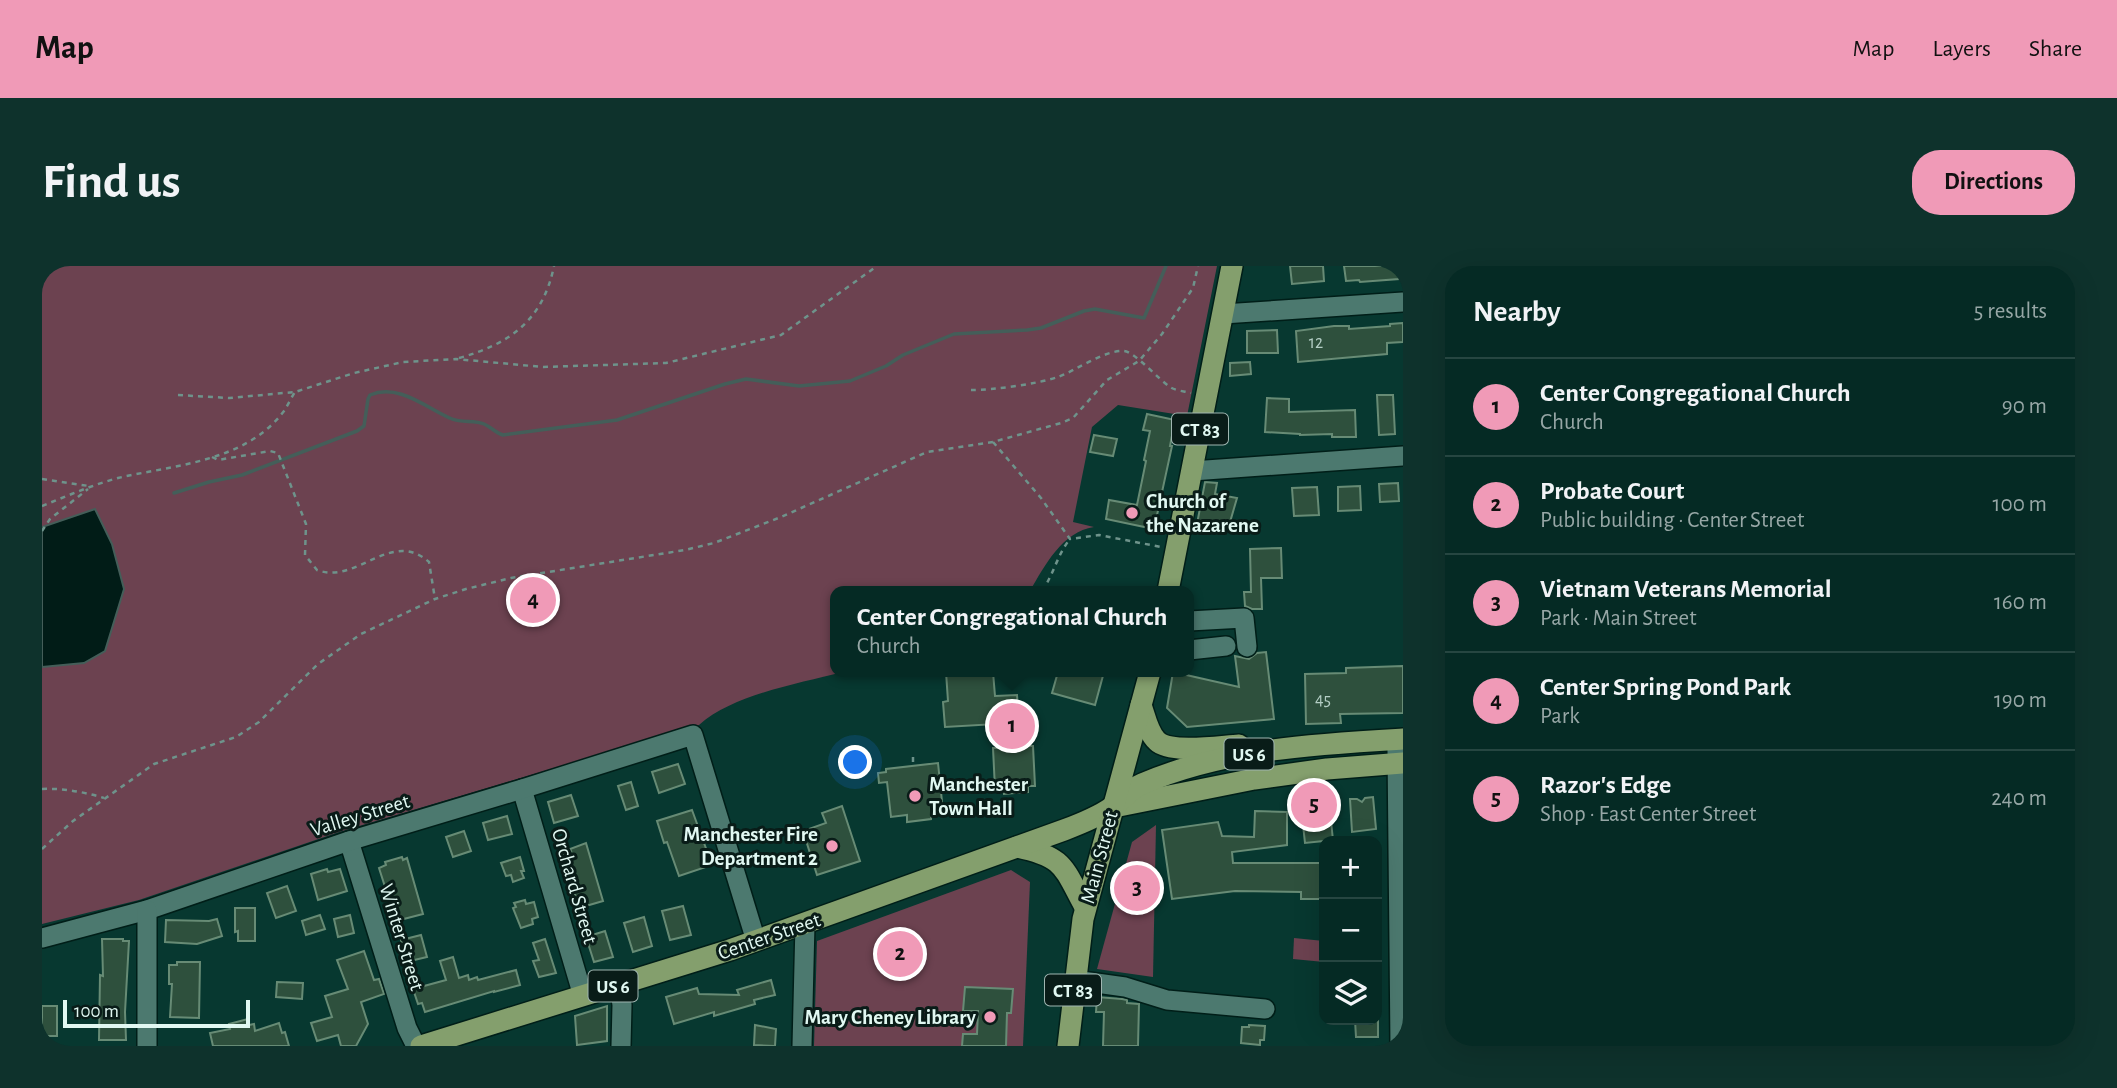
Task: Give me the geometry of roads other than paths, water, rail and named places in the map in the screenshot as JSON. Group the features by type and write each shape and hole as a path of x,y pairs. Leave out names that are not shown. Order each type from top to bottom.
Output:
{"main road":[{"name":"CT 83","path":"1169,586 1232,266"},
{"name":"Main Street","path":"1068,1046 1085,907 1149,677"},
{"path":"1141,705 1153,736 1166,747 1247,745 1277,750 1280,776"},
{"name":"US 6","path":"1112,807 1137,787 1162,776 1218,761 1277,750 1400,739"},
{"name":"US 6","path":"1112,807 1227,784 1400,763"},
{"name":"Center Street","path":"418,1046 756,941 1070,828 1112,807"},
{"path":"1017,847 1041,853 1058,862 1085,907"}],"street":[{"path":"1223,314 1403,303"},
{"path":"1192,471 1403,456"},
{"path":"1194,621 1244,618 1247,647"},
{"path":"1194,649 1226,646"},
{"name":"Valley Street","path":"42,938 147,910 349,841 693,735 756,941"},
{"path":"1400,739 1400,1046"},
{"name":"Orchard Street","path":"522,789 583,996"},
{"name":"Winter Street","path":"349,841 407,1028 418,1046"},
{"path":"147,910 147,1046"},
{"path":"802,1046 805,924"},
{"path":"1074,980 1125,987 1167,1000 1265,1009"},
{"path":"620,984 621,1046"}],"water":[{"path":"95,509 112,544 124,589 105,651 84,663 42,667 42,527"}],"waterway":[{"path":"174,493 242,475 357,431 364,426 370,395 381,392 402,394 452,419 487,425 503,435 617,420 746,379 799,386 850,381 954,334 1041,328 1095,309 1144,318 1166,266"}],"place":[{"name":"Church of the Nazarene","path":"1132,513"},
{"name":"Center Spring Pond Park","path":"533,600"},
{"name":"Center Congregational Church","path":"1012,726"},
{"name":"Manchester Town Hall","path":"915,796"},
{"name":"Razor's Edge","path":"1314,805"},
{"name":"Manchester Fire Department 2","path":"832,846"},
{"name":"Vietnam Veterans Memorial","path":"1137,888"},
{"name":"Probate Court","path":"900,954"},
{"name":"Mary Cheney Library","path":"990,1017"}]}
